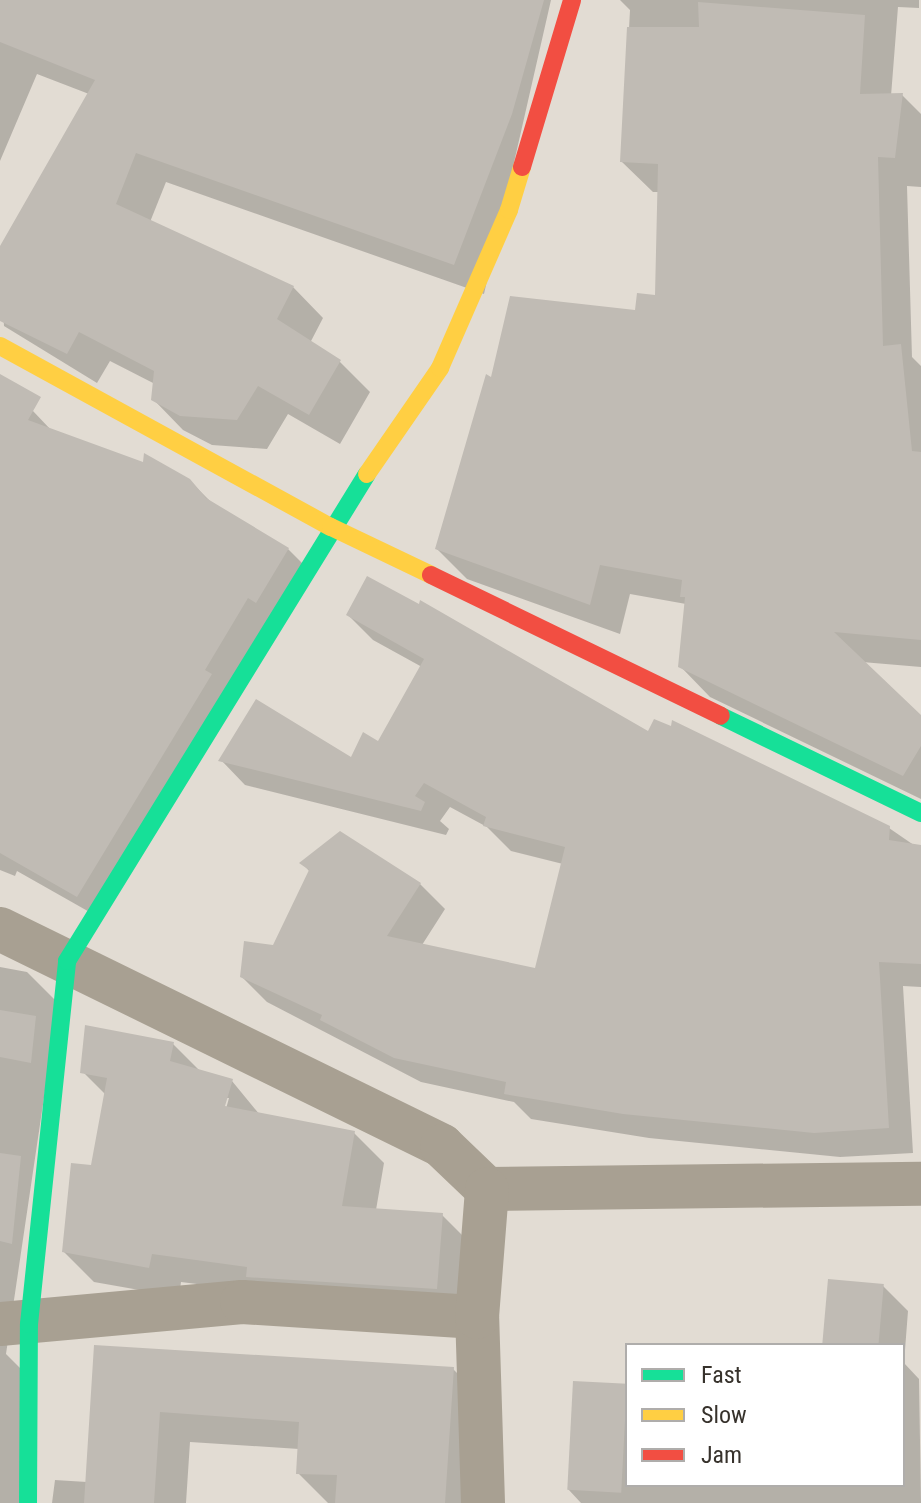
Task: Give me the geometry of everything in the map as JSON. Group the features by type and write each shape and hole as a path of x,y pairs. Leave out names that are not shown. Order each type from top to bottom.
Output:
{"street":[{"path":"28,1503 15,1324 67,961 331,527 440,368 509,210 572,0"},
{"path":"0,346 331,527 921,813"},
{"path":"0,929 442,1146 487,1189 921,1184"},
{"path":"483,1503 477,1317 487,1189"},
{"path":"15,1324 242,1302 477,1317"}],"building":[{"path":"0,0 544,0 512,114 454,265 136,153 116,204 294,286 277,319 341,360 309,415 258,386 237,420 180,416 151,400 154,371 79,332 67,354 0,321 0,246 95,80 0,42"},
{"path":"698,2 865,15 860,94 903,93 895,158 878,157 883,346 901,344 912,451 921,452 921,640 834,632 921,715 921,746 903,776 678,667 685,597 680,597 682,580 600,565 590,605 435,549 486,374 491,377 510,296 635,310 637,293 655,295 658,164 620,162 627,27 699,27"},
{"path":"0,374 41,397 28,420 143,462 144,453 190,479 206,498 289,548 256,603 248,598 205,670 212,674 77,897 0,853"},
{"path":"367,576 419,604 420,600 648,731 654,719 671,726 672,720 890,826 889,840 921,845 921,964 879,962 889,1128 814,1133 623,1114 504,1094 506,1082 394,1058 320,1020 322,1015 240,977 244,941 273,945 309,870 299,863 340,831 421,883 387,936 535,968 565,847 483,826 486,817 424,783 415,796 425,802 421,811 218,761 256,699 351,757 363,732 378,741 424,659 346,615"},
{"path":"0,1010 36,1016 31,1063 0,1057"},
{"path":"85,1025 174,1042 170,1061 233,1079 225,1106 355,1131 342,1206 443,1213 437,1289 246,1277 247,1267 152,1254 149,1268 62,1252 71,1163 91,1165 107,1078 80,1073"},
{"path":"0,1153 21,1156 12,1244 0,1241"},
{"path":"828,1279 884,1284 879,1343 822,1343"},
{"path":"94,1345 454,1367 445,1503 335,1503 337,1475 296,1474 299,1422 160,1412 154,1503 84,1503"},
{"path":"573,1381 625,1384 621,1493 567,1490"}],"traffic: fast":[{"path":"28,1503 29,1324 67,961 367,474"},
{"path":"721,716 921,813"}],"traffic: slow":[{"path":"367,474 440,368 509,210 522,167"},
{"path":"0,346 331,527 431,575"}],"traffic: jam":[{"path":"522,167 572,0"},
{"path":"431,575 721,716"}]}
